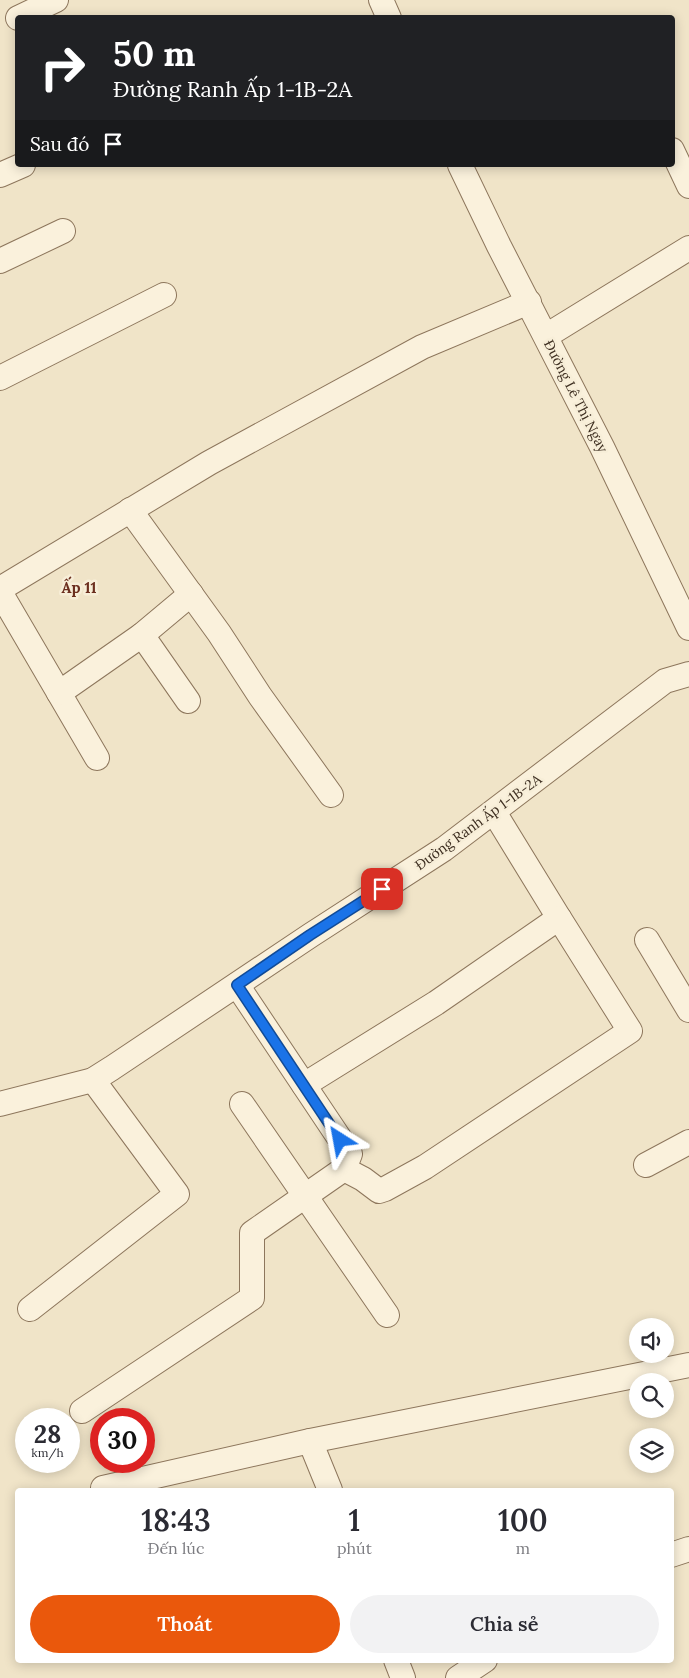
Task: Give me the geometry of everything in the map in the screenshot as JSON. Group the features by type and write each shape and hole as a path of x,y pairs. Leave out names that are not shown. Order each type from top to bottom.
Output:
{"street":[{"path":"24,15 56,0"},
{"path":"0,26 15,19"},
{"path":"675,156 689,186"},
{"path":"0,175 18,167"},
{"name":"Đường Lê Thị Ngay","path":"461,167 499,246 687,616"},
{"path":"0,261 63,231"},
{"path":"546,336 689,248"},
{"path":"0,378 164,295"},
{"path":"97,758 0,590 209,463 422,347 529,302"},
{"path":"130,510 219,633 260,696 331,795"},
{"path":"59,693 142,635 191,594"},
{"path":"142,635 188,701"},
{"name":"Đường Ranh Ấp 1-1B-2A","path":"0,1104 92,1080 310,935 444,849 665,681 689,674"},
{"path":"344,1169 363,1179 379,1191 385,1189 424,1167 630,1030 494,812"},
{"path":"304,1085 436,1003 560,918"},
{"path":"647,940 689,1010"},
{"path":"82,1411 252,1298 252,1233 344,1169 350,1154 237,985"},
{"path":"30,1309 177,1194 92,1080"},
{"path":"242,1104 387,1315"},
{"path":"646,1165 689,1142"},
{"path":"103,1488 310,1441 689,1365"},
{"path":"310,1441 329,1488"},
{"path":"674,1554 689,1549"},
{"path":"397,1663 403,1678"},
{"path":"458,1678 481,1663"}],"district":[{"name":"Ấp 11","path":"79,587"}],"route":[{"path":"340,1140 237,985 382,889"}]}
